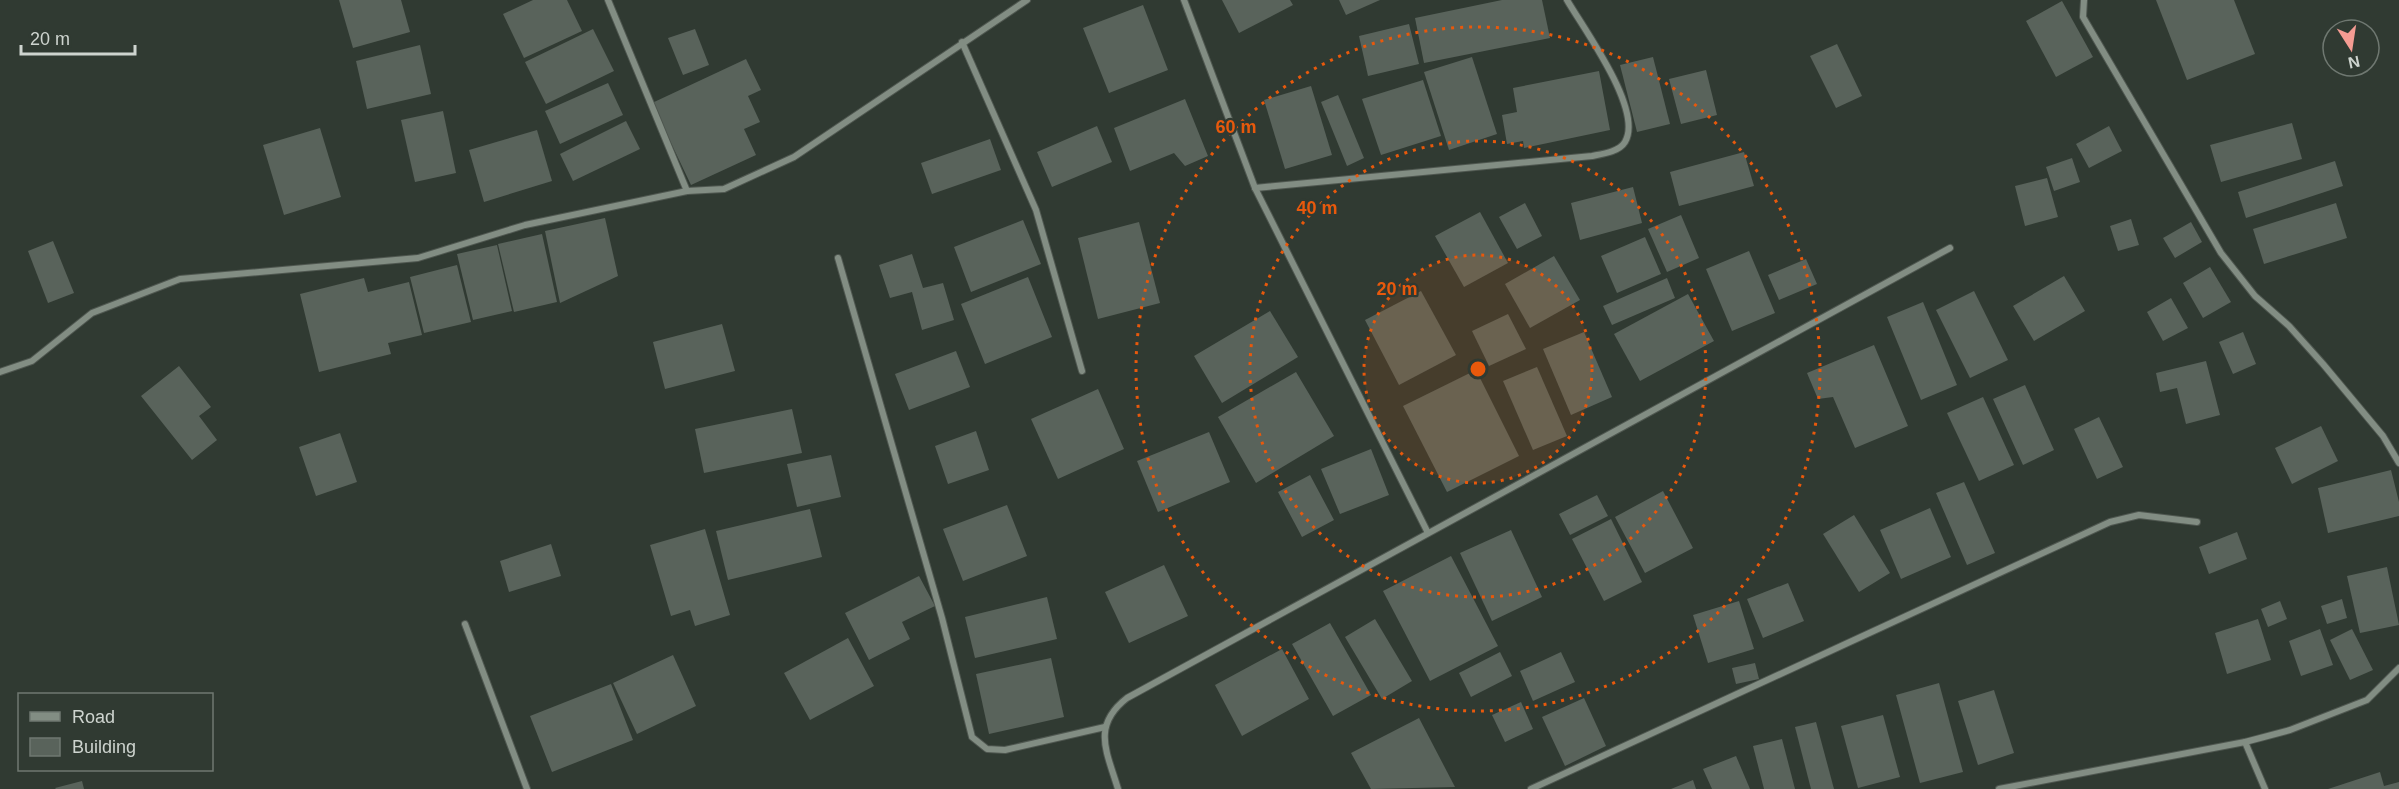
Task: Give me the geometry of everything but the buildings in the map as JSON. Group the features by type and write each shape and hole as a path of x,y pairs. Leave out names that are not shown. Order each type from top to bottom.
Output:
{"street":[{"path":"608,0 687,191"},
{"path":"0,372 32,361 92,314 180,279 418,258 525,225 687,191 724,189 794,157 1027,0"},
{"path":"1184,0 1255,188 1428,533"},
{"path":"1255,188 1592,156 1619,147 1625,141 1628,130 1627,113 1604,62 1567,0"},
{"path":"2084,0 2083,16 2221,253 2254,296 2289,326 2323,364 2383,436 2399,463"},
{"path":"962,42 1036,210 1082,372"},
{"path":"1118,789 1105,742 1104,727 1108,716 1127,698 1950,248"},
{"path":"838,258 942,618 972,737 987,749 1005,750 1104,727"},
{"path":"1531,789 2110,522 2139,515 2197,522"},
{"path":"465,624 527,789"},
{"path":"1999,789 2245,742 2290,730 2367,699 2399,668"},
{"path":"2245,742 2265,789"}]}
